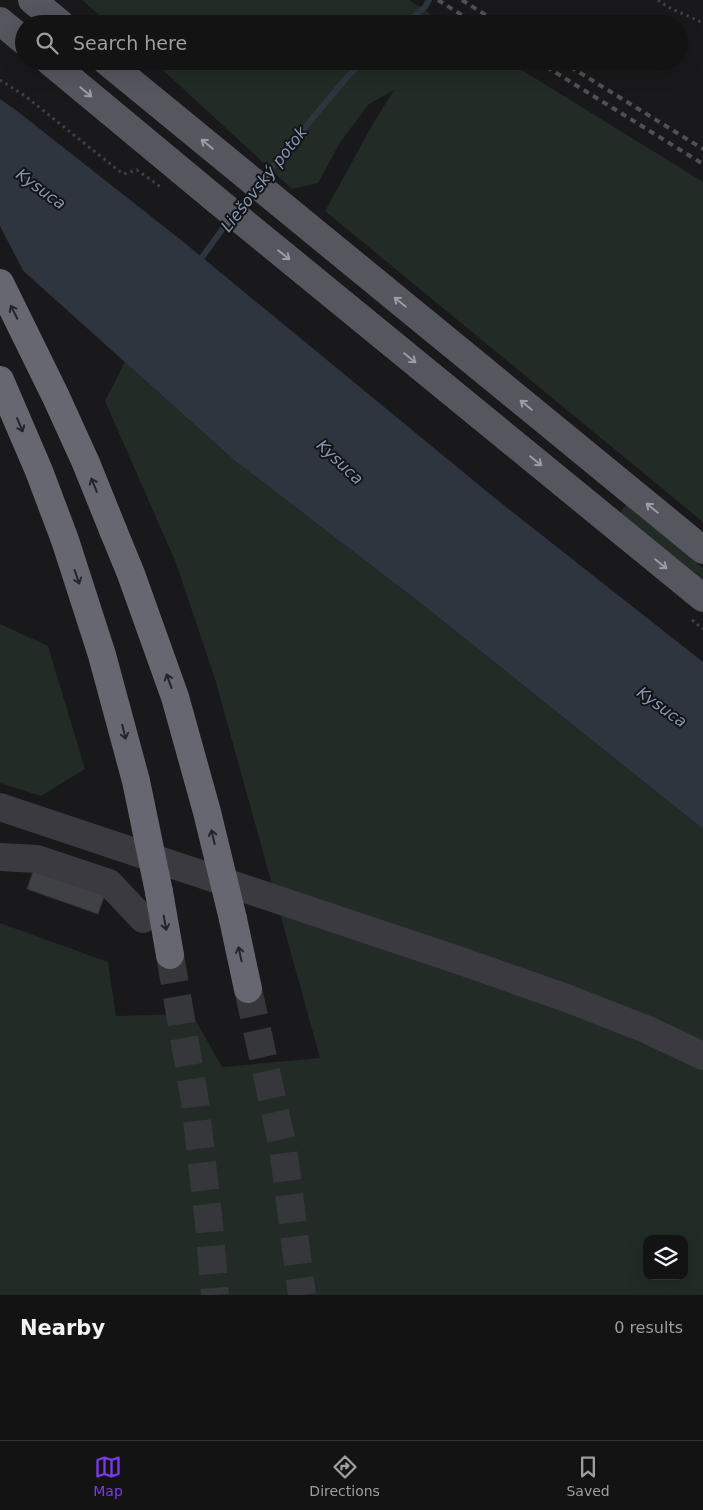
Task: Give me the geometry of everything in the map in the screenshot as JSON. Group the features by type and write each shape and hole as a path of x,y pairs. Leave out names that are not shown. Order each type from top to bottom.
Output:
{"highway":[{"path":"0,283 86,463 131,574 175,697 207,812 248,989"},
{"path":"0,380 39,471 62,531 100,646 136,781 170,955"}],"main road":[{"path":"32,0 50,15"},
{"path":"0,21 15,33"},
{"path":"60,70 703,598"},
{"path":"117,70 703,550"}],"street":[{"path":"0,807 458,960 648,1030 703,1056"},
{"path":"0,857 37,859 109,884 144,919"}],"path":[{"path":"658,0 668,7 687,15"},
{"path":"688,16 703,22"},
{"path":"0,80 25,96 123,174 136,170 167,192"},
{"path":"698,626 703,629"}],"shaded area":[{"path":"82,0 409,0 432,15 99,15"},
{"path":"163,70 522,70 703,182 703,522 325,211 374,122 394,90 369,104 341,141 318,183 292,189"},
{"path":"125,362 234,460 423,605 703,829 703,1295 0,1295 0,923 108,962 116,1016 192,1014 222,1067 320,1058 215,679 176,563 105,401"},
{"path":"626,505 703,568 703,581 620,513"},
{"path":"0,624 48,646 85,769 41,796 0,783"}],"water":[{"name":"Kysuca","path":"0,99 181,240 496,499 703,662 703,829 423,605 234,460 0,250"}],"pier":[{"path":"0,226 3,232 27,278 0,254"}],"building":[{"path":"35,866 106,891 98,914 27,889"}],"waterway":[{"name":"Liešovský potok","path":"416,15 425,7 429,0"},
{"name":"Liešovský potok","path":"262,179 354,70"},
{"name":"Liešovský potok","path":"237,211 254,189"},
{"name":"Liešovský potok","path":"198,263 229,220"}],"tunnel":[{"path":"170,955 195,1102 215,1295"},
{"path":"248,989 283,1148 302,1295"}],"railway":[{"path":"438,0 462,15"},
{"path":"462,0 486,15"},
{"path":"552,70 703,164"},
{"path":"576,70 703,149"}]}
